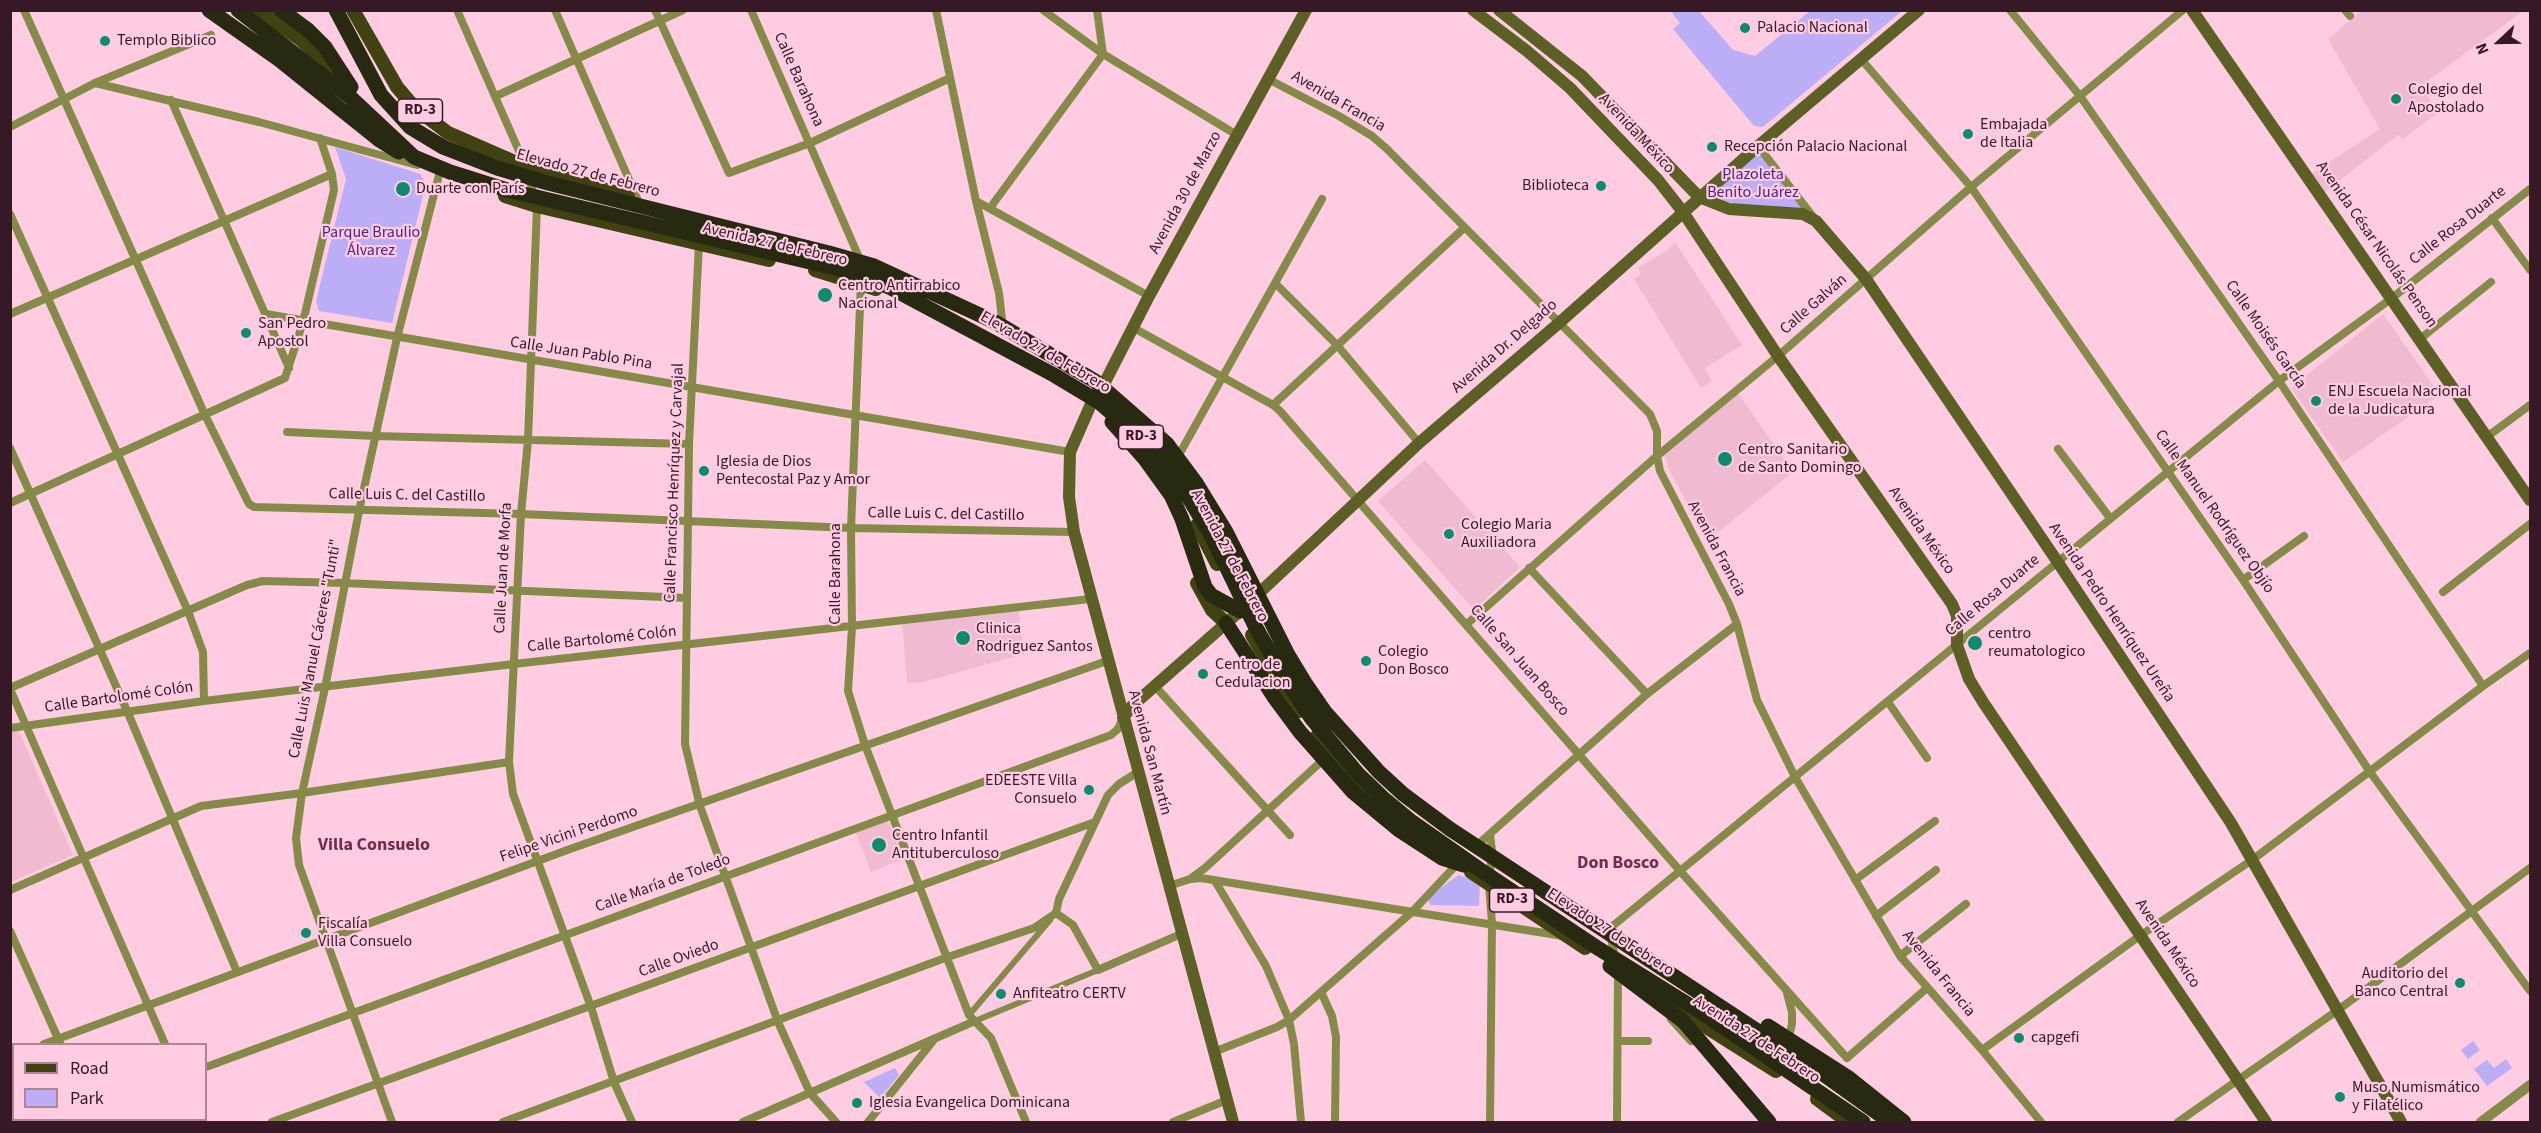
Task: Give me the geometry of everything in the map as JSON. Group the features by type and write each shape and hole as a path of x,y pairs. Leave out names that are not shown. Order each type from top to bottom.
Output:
{"highway":[{"path":"209,10 277,58 378,139 415,161"},
{"name":"Elevado 27 de Febrero","path":"238,10 350,96 415,161 507,190 856,273 889,287 1098,396 1151,446 1178,478 1212,537 1255,626 1287,682 1312,719 1383,798 1412,822 1479,869 1596,947 1710,1017 1863,1122"},
{"path":"280,10 308,30 337,63 351,87"},
{"name":"Elevado 27 de Febrero","path":"336,10 381,95 410,127 463,156 548,183 874,266 995,322 1095,381 1167,444 1196,483 1226,532 1288,655 1325,712 1355,748 1403,794 1443,824 1823,1074 1890,1122"},
{"path":"342,10 370,66 398,107 412,121 443,142 510,165 548,183"},
{"path":"1098,396 1107,417 1145,459 1171,495 1182,519 1205,587 1217,600 1240,611"},
{"path":"1226,623 1274,697 1330,766 1371,808 1442,858 1479,869"},
{"path":"1596,947 1608,964 1683,1021 1767,1122"},
{"path":"1655,964 1754,1018 1849,1078 1904,1122"}],"main road":[{"name":"Avenida 27 de Febrero","path":"259,10 300,39 351,87 382,133 415,161 439,175 537,206 809,268 861,283 888,293 1098,396 1144,415 1180,453 1203,485 1313,686 1349,730 1391,775 1427,807 1485,838 1492,851 1899,1122"},
{"name":"RD-3","path":"353,10 397,87 414,107 448,133 526,168"},
{"name":"Avenida 30 de Marzo","path":"1098,396 1132,327 1306,10"},
{"name":"Avenida México","path":"1473,10 1527,51 1570,88 1658,180 1683,212 1778,356 1952,604 1957,616 1958,645 1969,679 2266,1122"},
{"name":"Avenida México","path":"1499,10 1582,76 1699,197 1728,209 1789,211 1803,214 1816,221"},
{"name":"Avenida Dr. Delgado","path":"1123,718 1154,685 1262,591 1419,443 1559,323 1699,197 1918,10"},
{"name":"Avenida César Nicolás Penson","path":"2192,10 2530,500"},
{"name":"Avenida 27 de Febrero","path":"526,168 858,255 1002,319 1098,396 1158,464 1199,527 1240,611 1287,696 1330,753 1376,804 1490,885 1641,986 1805,1090 1848,1122"},
{"name":"Avenida Pedro Henríquez Ureña","path":"1816,221 1866,279 2057,561 2230,823 2401,1122"},
{"name":"Avenida San Martín","path":"1098,396 1070,452 1069,497 1074,532 1180,934 1233,1122"},
{"path":"1158,464 1183,532 1202,596 1212,610 1226,623"}],"street":[{"path":"24,10 66,99 206,415"},
{"name":"Calle Juan de Morfa","path":"457,10 526,168 537,206 528,440 520,514 509,762 513,794 591,1007 614,1082 632,1122"},
{"path":"555,10 637,198"},
{"path":"655,10 728,172 810,143 950,78"},
{"path":"496,96 683,10"},
{"name":"Calle Barahona","path":"751,10 858,255 861,283 851,528 852,627 848,691 865,745 945,957 972,1018 991,1038 1026,1122"},
{"path":"936,10 976,201 999,293 1002,319"},
{"path":"1043,10 1103,54 1236,135"},
{"path":"990,208 1103,54 1097,10"},
{"name":"Calle Moisés García","path":"2010,10 2080,96 2279,381 2483,686"},
{"name":"Calle Galván","path":"1467,624 1657,456 1778,356 1971,187 2183,10"},
{"path":"10,127 95,83 212,35"},
{"name":"Calle Manuel Rodríguez Objío","path":"1862,59 1971,187 2243,580 2370,772 2530,991"},
{"name":"Avenida Francia","path":"1268,79 1372,136 1650,414 1657,431 1657,456 1660,471 1729,604 1737,624 1757,700 1795,777 1900,956 2041,1122"},
{"path":"95,83 415,161"},
{"path":"171,100 289,368"},
{"path":"10,503 285,378 303,322 334,189 332,174 320,138"},
{"name":"Avenida Pedro Henríquez Ureña","path":"1758,146 1816,221"},
{"path":"10,314 332,174"},
{"name":"Calle Luis Manuel Cáceres \"Tunti\"","path":"392,1122 296,852 302,794 359,511 397,338 439,175"},
{"name":"Calle Rosa Duarte","path":"1567,936 1604,926 1681,872 2279,381 2392,298 2530,189"},
{"path":"1180,453 1322,199"},
{"path":"976,201 1149,296"},
{"path":"10,214 188,611 203,652 204,701"},
{"path":"2492,218 2530,270"},
{"path":"1273,405 1464,228"},
{"name":"Calle Francisco Henríquez y Carvajal","path":"699,244 689,444 685,744 700,806 777,1022 810,1093 836,1122"},
{"path":"2420,339 2491,282"},
{"path":"1275,283 1337,345 1419,443"},
{"name":"Calle Juan Pablo Pina","path":"266,314 1070,452"},
{"name":"Calle San Juan Bosco","path":"1132,327 1273,405 1467,624 1681,872 1847,1058 1928,988"},
{"path":"2488,436 2530,405"},
{"name":"Calle Luis C. del Castillo","path":"206,415 246,500 254,507 520,514 851,528 1074,532"},
{"path":"287,432 689,444"},
{"path":"10,448 128,713 237,972"},
{"path":"2058,449 2110,518"},
{"path":"2443,592 2530,524"},
{"path":"2243,580 2304,536"},
{"path":"1529,568 1647,694"},
{"path":"165,1043 10,688 254,583 344,583 687,598"},
{"name":"Calle Bartolomé Colón","path":"10,728 204,701 1090,599"},
{"path":"1214,1052 1289,1020 1412,912 1458,863 1647,694 1737,624"},
{"path":"1982,1050 2141,934 2252,860 2530,653"},
{"name":"Felipe Vicini Perdomo","path":"59,1042 237,972 537,862 1107,661"},
{"path":"1154,685 1290,835"},
{"path":"1888,702 1927,758"},
{"name":"Calle María de Toledo","path":"207,1067 1111,735 1118,729 1123,718"},
{"path":"1190,879 1205,868 1330,753"},
{"path":"10,891 201,806 302,794 509,762"},
{"path":"972,1018 1056,913 1059,898 1108,795 1119,784 1138,772"},
{"path":"1855,880 1935,821"},
{"name":"Calle Oviedo","path":"272,1122 919,889 1095,822"},
{"path":"1490,1122 1492,851"},
{"path":"2178,1122 2338,1010 2530,868"},
{"path":"1876,916 1936,870"},
{"path":"1169,886 1201,878 1567,936"},
{"path":"1215,881 1266,966 1289,1020 1294,1044 1301,1122"},
{"path":"1900,956 1966,904"},
{"path":"503,1122 777,1022 945,957 1034,928 1056,913"},
{"path":"1056,913 1073,926 1098,970"},
{"path":"1604,926 1618,969 1620,986 1617,1122"},
{"path":"10,931 59,1042"},
{"path":"743,1122 936,1038 972,1018 1098,970 1180,934"},
{"path":"1641,986 1767,1122"},
{"path":"1785,989 1790,1000 1792,1018 1786,1047"},
{"path":"1321,992 1332,1016 1336,1037 1335,1122"},
{"path":"868,1122 936,1038"},
{"path":"1619,1041 1648,1041"},
{"path":"2481,1122 2530,1085"},
{"path":"1173,1122 1227,1100"}],"shaded area":[{"name":"Colegio del Apostolado","path":"2361,11 2523,11 2422,85 2437,113 2403,139 2398,135 2321,195 2308,176 2380,129 2328,39"},
{"path":"1675,242 1742,345 1705,368 1712,381 1701,388 1634,279 1641,274 1638,268 1669,249"},
{"path":"2383,314 2440,395 2343,462 2291,388"},
{"name":"Centro Sanitario de Santo Domingo","path":"1735,389 1793,472 1707,541 1669,469 1663,450"},
{"name":"Colegio Maria Auxiliadora","path":"1425,460 1520,567 1474,610 1378,501"},
{"name":"Clinica Rodriguez Santos","path":"1019,611 1024,654 923,682 907,683 902,621"},
{"path":"17,727 73,855 11,882 10,728"},
{"name":"Centro Infantil Antituberculoso","path":"887,818 903,859 871,872 855,830"}],"green space":[{"path":"1675,10 1699,11 1733,50 1755,56 1810,11 1902,11 1763,127 1754,126 1673,29 1680,23 1672,13"},
{"name":"Parque Braulio Álvarez","path":"335,147 420,174 426,183 392,323 319,311 316,301 346,179"},
{"name":"Plazoleta Benito Juárez","path":"1756,149 1803,208 1744,207 1705,194"},
{"path":"1459,875 1480,883 1479,906 1430,905 1427,897"},
{"path":"2473,1041 2480,1050 2468,1059 2461,1050"},
{"path":"2506,1059 2512,1068 2487,1086 2474,1069 2487,1060 2494,1068"},
{"path":"895,1068 899,1075 880,1098 864,1082"}],"place":[{"name":"Palacio Nacional","path":"1745,28"},
{"name":"Templo Biblico","path":"105,41"},
{"name":"Colegio del Apostolado","path":"2396,99"},
{"name":"Embajada de Italia","path":"1968,134"},
{"name":"Recepción Palacio Nacional","path":"1712,147"},
{"name":"Biblioteca","path":"1601,186"},
{"name":"Duarte con París","path":"403,189"},
{"name":"Centro Antirrabico Nacional","path":"825,295"},
{"name":"San Pedro Apostol","path":"246,333"},
{"name":"ENJ Escuela Nacional de la Judicatura","path":"2316,401"},
{"name":"Centro Sanitario de Santo Domingo","path":"1725,459"},
{"name":"Iglesia de Dios Pentecostal Paz y Amor","path":"704,471"},
{"name":"Colegio Maria Auxiliadora","path":"1449,534"},
{"name":"Clinica Rodriguez Santos","path":"963,638"},
{"name":"centro reumatologico","path":"1975,643"},
{"name":"Colegio Don Bosco","path":"1366,661"},
{"name":"Centro de Cedulacion","path":"1203,674"},
{"name":"EDEESTE Villa Consuelo","path":"1089,790"},
{"name":"Centro Infantil Antituberculoso","path":"879,845"},
{"name":"Fiscalía Villa Consuelo","path":"306,933"},
{"name":"Auditorio del Banco Central","path":"2460,983"},
{"name":"Anfiteatro CERTV","path":"1001,994"},
{"name":"capgefi","path":"2019,1038"},
{"name":"Muso Numismático y Filatélico","path":"2340,1097"},
{"name":"Iglesia Evangelica Dominicana","path":"857,1103"}],"district":[{"name":"Villa Consuelo","path":"374,846"},
{"name":"Don Bosco","path":"1618,864"}]}
